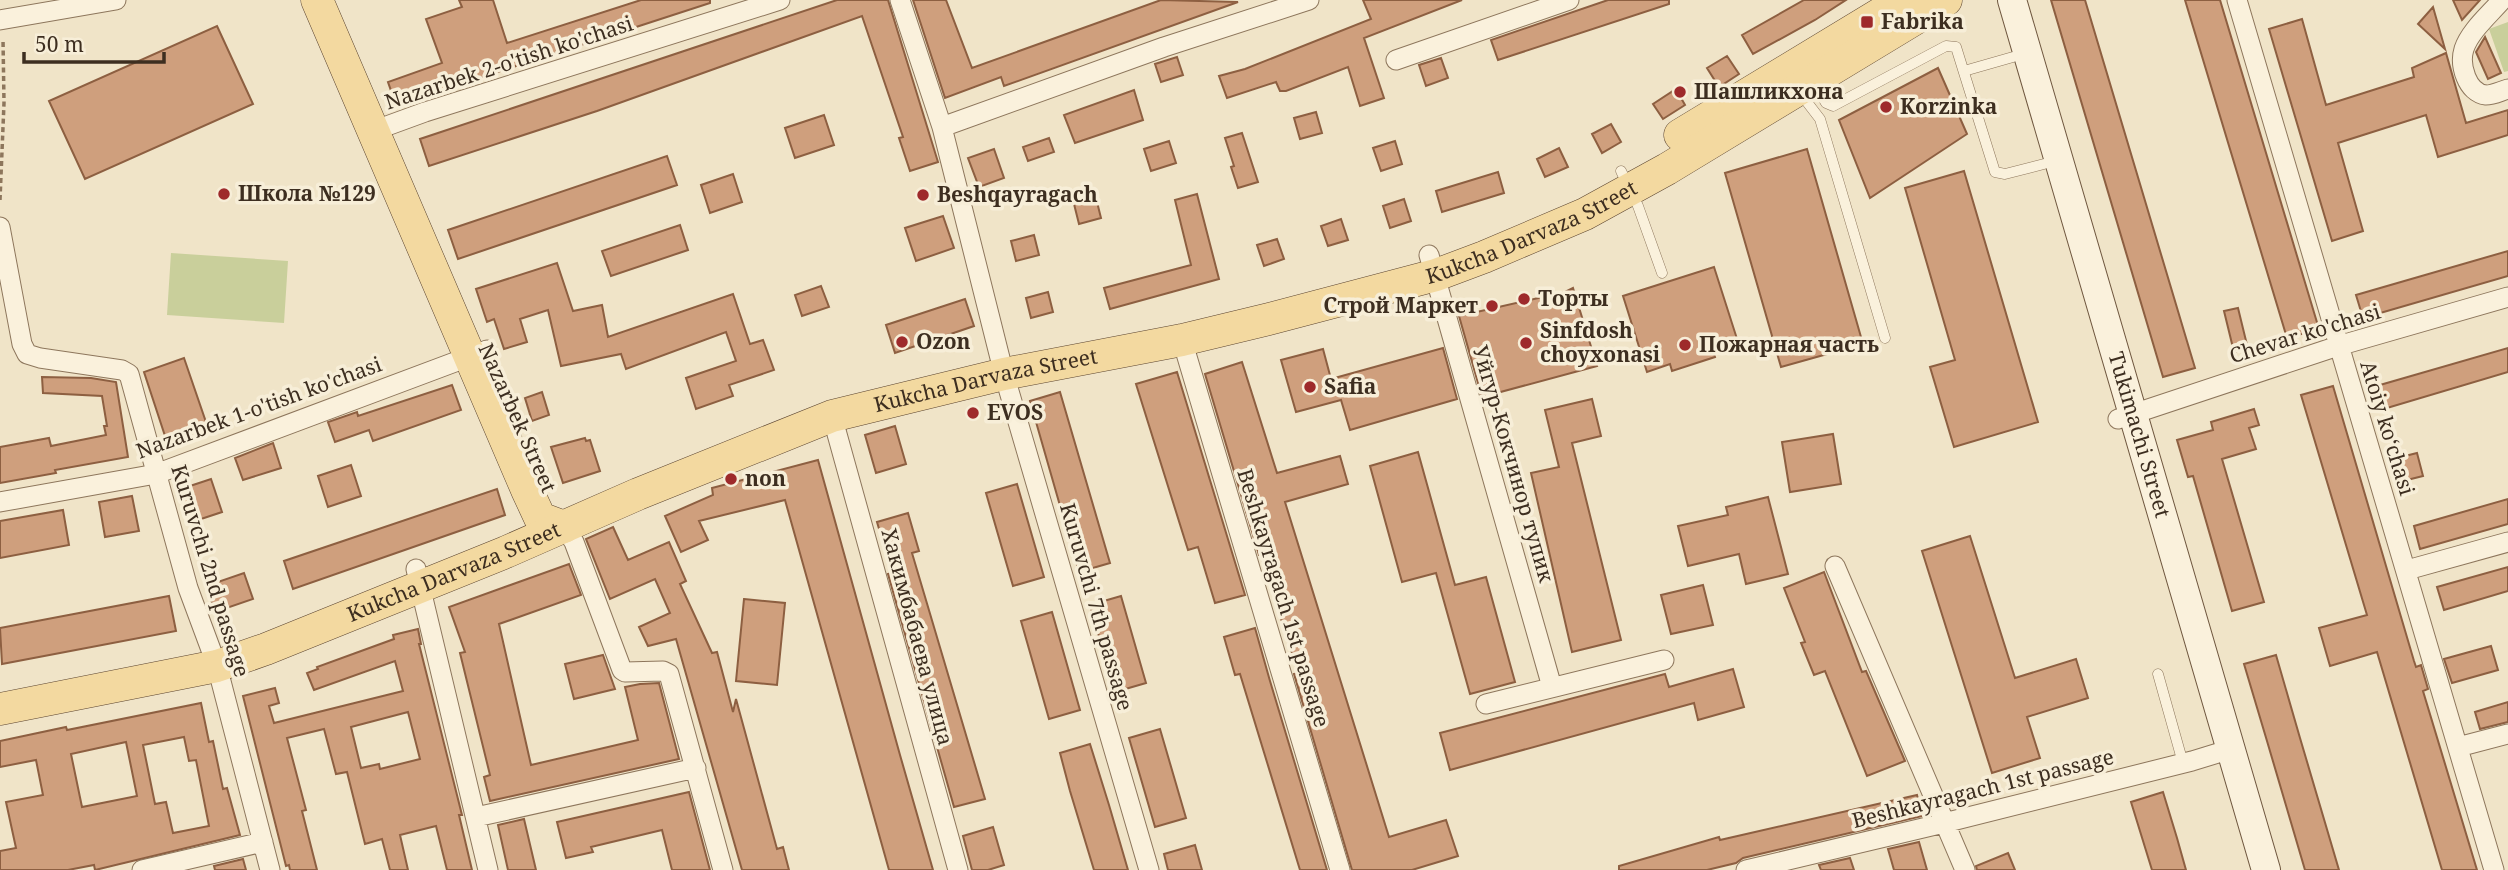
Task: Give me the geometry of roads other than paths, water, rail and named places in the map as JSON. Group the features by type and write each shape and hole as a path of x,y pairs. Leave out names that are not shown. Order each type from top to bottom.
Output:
{"main road":[{"name":"Nazarbek Street","path":"317,0 381,128 478,354 554,519"},
{"name":"Nazarbek Street","path":"336,0 381,128"},
{"name":"Kukcha Darvaza Street","path":"1625,180 1903,0"},
{"name":"Kukcha Darvaza Street","path":"0,709 213,656 312,611 418,578 826,395 1002,365 1182,340 1433,265 1587,192 1625,180 1805,86 1946,0"},
{"name":"Tukimachi Street","path":"1996,0 2044,164 2064,203"},
{"name":"Tukimachi Street","path":"2012,0 2064,203 2222,752 2248,870"},
{"name":"Kukcha Darvaza Street","path":"554,519 832,416 1002,365 1282,297 1433,265"},
{"name":"Kukcha Darvaza Street","path":"0,689 213,656"},
{"name":"Tukimachi Street","path":"2222,752 2266,870"}],"street":[{"path":"1,19 116,0"},
{"name":"Nazarbek 2-o'tish ko'chasi","path":"381,128 780,0"},
{"name":"Kuruvchi 7th passage","path":"900,0 943,127 1002,365 1149,870"},
{"path":"943,127 1164,47 1309,0"},
{"path":"1396,60 1569,0"},
{"name":"Atoiy koʻchasi","path":"2237,0 2494,870"},
{"path":"2502,0 2471,37 2464,49 2462,60 2469,83 2483,94 2508,89"},
{"name":"Kuruvchi 2nd passage","path":"0,227 22,344 27,354 122,370 129,374 188,587 213,656 270,870"},
{"name":"Уйгур-Кокчинор тупик","path":"1433,265 1552,687"},
{"name":"Chevar ko'chasi","path":"2126,416 2338,346 2508,298"},
{"name":"Beshkayragach 1st passage","path":"1182,340 1340,870"},
{"name":"Nazarbek 1-o'tish ko'chasi","path":"0,502 156,474 434,368 478,354"},
{"name":"Хакимбабаева улица","path":"832,416 958,870"},
{"path":"554,519 574,542 622,670 663,671 669,674 723,870"},
{"path":"2407,570 2508,542"},
{"path":"1835,566 1965,870"},
{"path":"418,578 488,870"},
{"path":"1486,704 1664,660"},
{"path":"2458,747 2508,734"},
{"name":"Beshkayragach 1st passage","path":"1746,870 2222,752"},
{"path":"476,817 696,768"},
{"path":"142,870 263,842"}],"lane":[{"path":"1805,86 1833,106 1946,46 1956,47 1995,172 2005,174 2044,164"},
{"path":"1964,71 2013,57"},
{"path":"1805,86 1820,118 1885,338"},
{"path":"1625,180 1662,273"},
{"path":"2158,674 2183,763"}],"place":[{"name":"Fabrika","path":"1867,22"},
{"name":"Шашликхона","path":"1680,92"},
{"name":"Korzinka","path":"1886,107"},
{"name":"Школа №129","path":"224,194"},
{"name":"Beshqayragach","path":"923,195"},
{"name":"Торты","path":"1524,299"},
{"name":"Строй Маркет","path":"1492,306"},
{"name":"Ozon","path":"902,342"},
{"name":"Sinfdosh choyxonasi","path":"1526,343"},
{"name":"Пожарная часть","path":"1685,345"},
{"name":"Safia","path":"1310,387"},
{"name":"EVOS","path":"973,413"},
{"name":"non","path":"731,479"}]}
